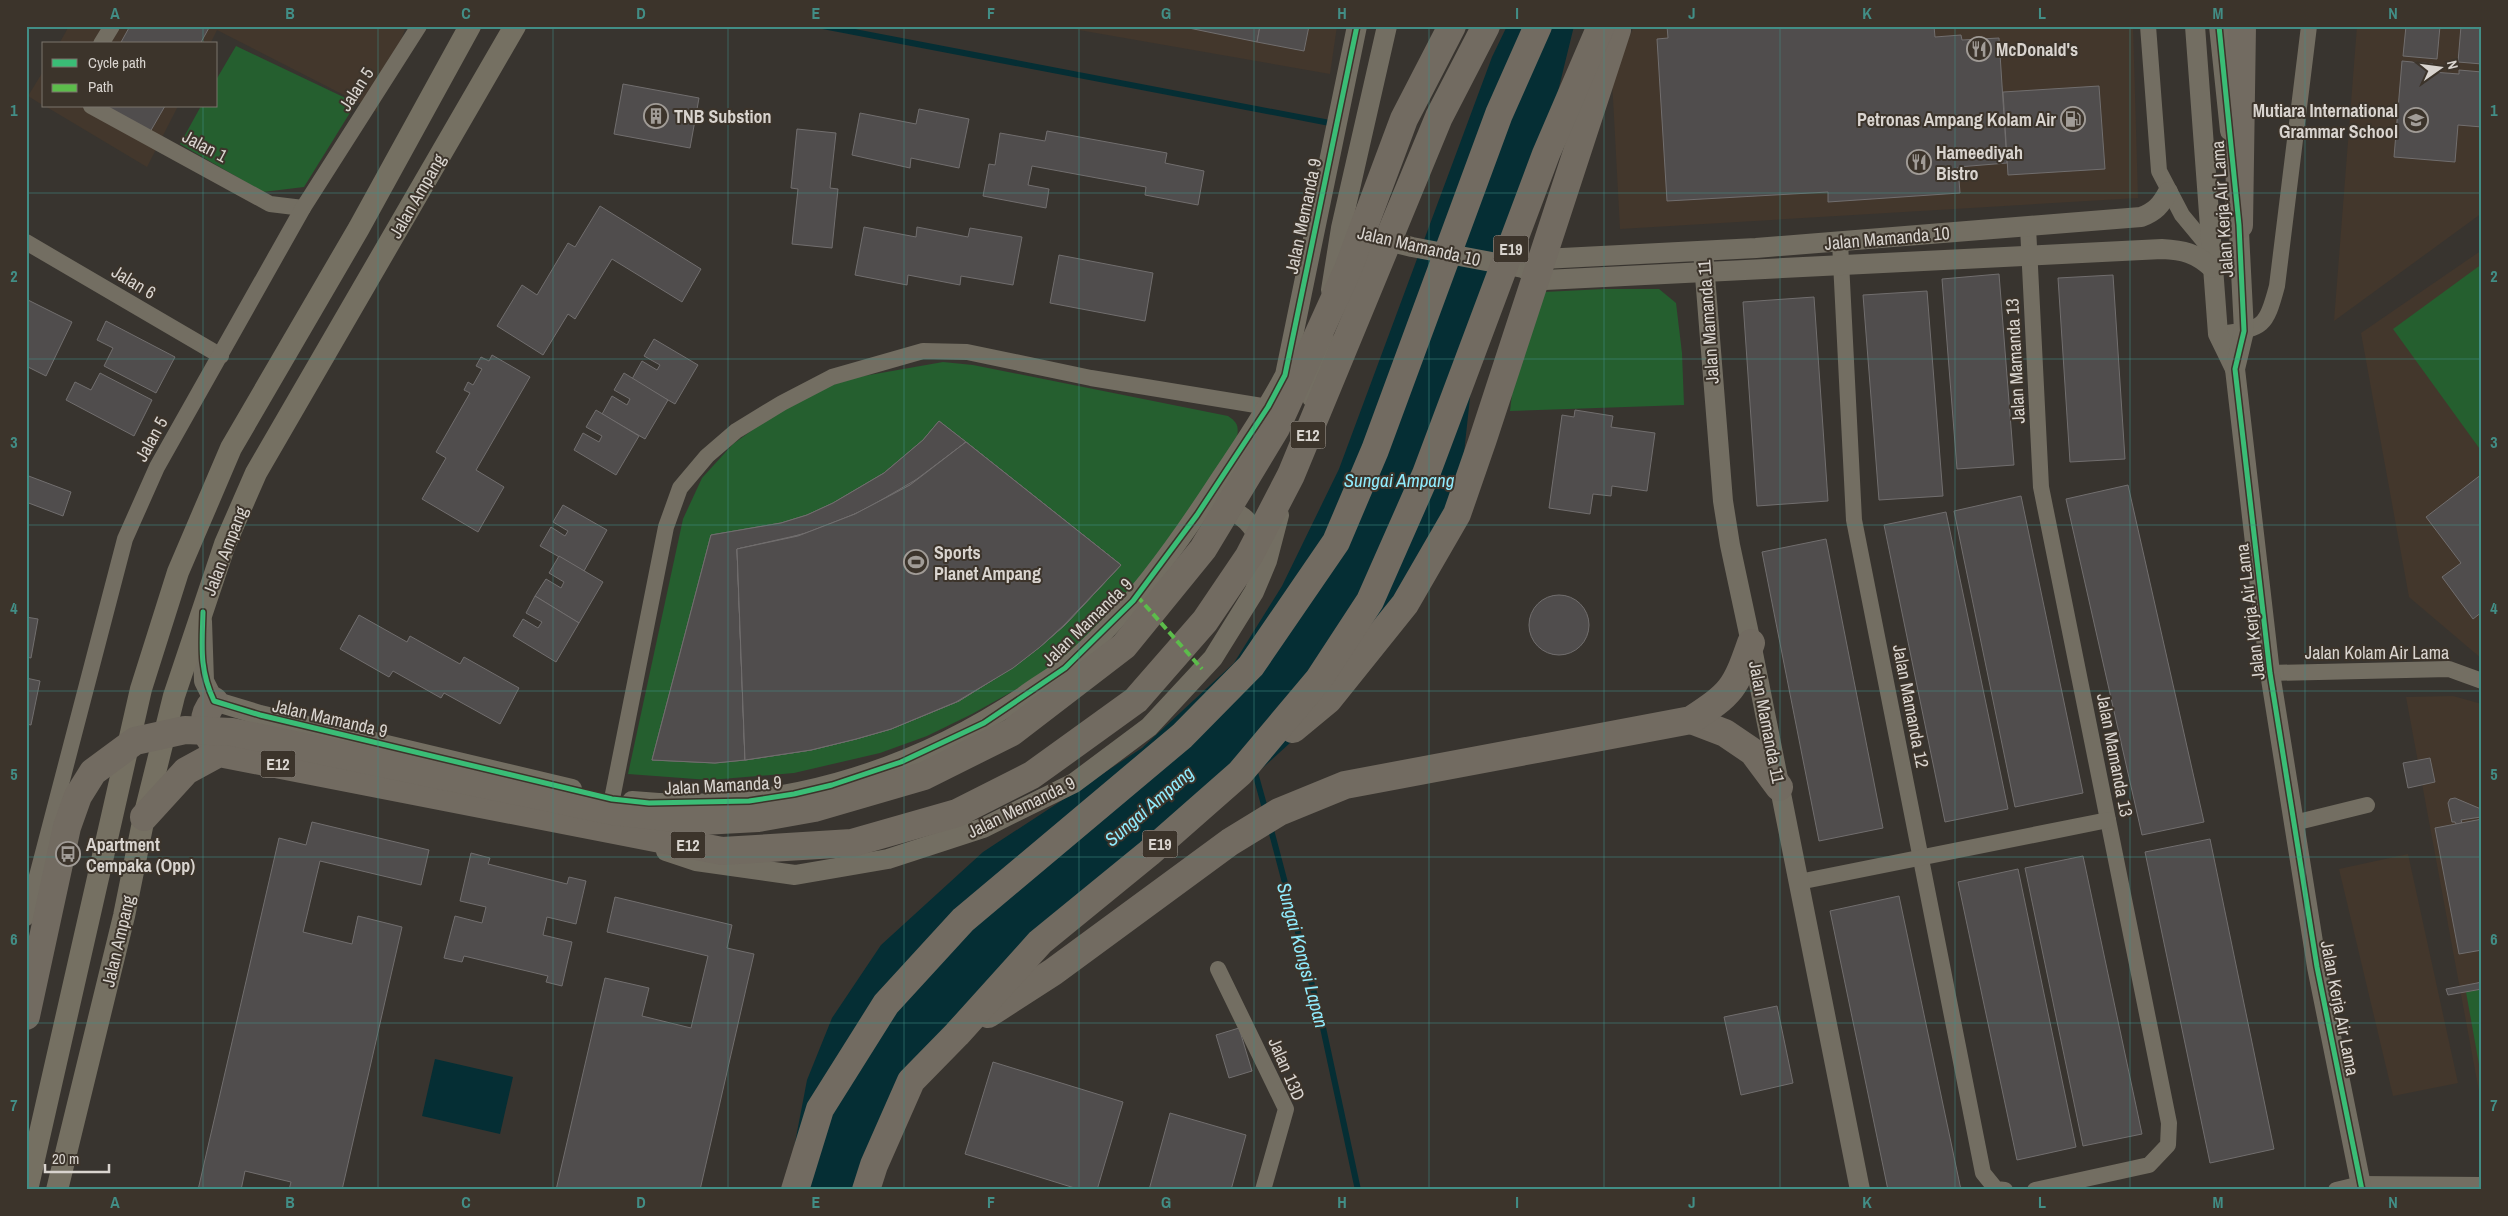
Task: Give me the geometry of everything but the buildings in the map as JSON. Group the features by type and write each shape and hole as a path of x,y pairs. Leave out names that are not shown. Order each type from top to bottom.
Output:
{"highway":[{"name":"E12","path":"26,1016 67,827 78,796 93,772 135,742 185,730 232,732 613,811 702,821 758,818 814,808 924,776 1012,732 1124,646 1203,549 1276,428 1348,268 1404,120 1452,26"},
{"name":"E12","path":"219,753 722,851 852,844 957,813 1032,775 1136,700 1205,621 1249,556 1294,466 1439,117 1486,26"},
{"path":"795,1190 820,1109 886,1004 963,920 1182,736 1244,673 1336,542 1376,450 1499,114 1538,26"},
{"name":"E19","path":"866,1190 874,1165 911,1080 957,1034 1040,942 1149,853 1240,773 1319,679 1370,601 1426,474 1546,154 1600,26"},
{"path":"1240,773 1328,700 1405,604 1457,514 1484,439 1618,26"},
{"path":"2239,225 2242,26"},
{"path":"957,1034 1053,972 1230,842 1280,812 1345,785 1692,720 1724,698 1739,678 1751,643"},
{"path":"144,817 186,771 219,753 207,735 204,720 207,709 214,701"},
{"path":"1692,720 1725,733 1753,752 1780,787"}],"main road":[{"name":"Jalan Ampang","path":"27,1190 141,689 178,572 231,448 359,228 470,26"},
{"name":"Jalan Ampang","path":"57,1190 124,916 144,817 174,696 225,544 256,472 515,26"}],"street":[{"path":"102,42 112,26"},
{"name":"Jalan 5","path":"26,918 125,539 157,467 303,208 419,26"},
{"name":"Jalan Memanda 9","path":"1268,407 1285,375 1315,222 1357,26"},
{"name":"Jalan Memanda 9","path":"584,824 696,860 795,875 888,859 983,828 1074,783 1149,727 1213,658 1254,592 1267,561 1318,379 1341,228 1387,26"},
{"path":"2148,26 2159,171 2168,192 2211,259"},
{"name":"Jalan Kerja Air Lama","path":"2195,26 2218,334 2235,369 2270,673 2317,967 2361,1187"},
{"name":"Jalan Kerja Air Lama","path":"2220,26 2239,225 2244,331 2235,369"},
{"path":"2218,334 2254,329 2265,322 2277,286 2309,26"},
{"name":"Jalan 1","path":"95,108 270,204 303,208"},
{"name":"Jalan Mamanda 10","path":"1516,267 1544,260 1840,242 2141,217 2152,213 2161,205 2168,192"},
{"name":"Jalan Mamanda 10","path":"1315,222 1405,246 1516,267 1545,280 2162,249 2185,250 2202,258 2211,259"},
{"name":"Jalan Mamanda 13","path":"2028,227 2041,487 2169,1123 2168,1145 2149,1165 2035,1190"},
{"name":"Jalan 6","path":"26,242 221,356"},
{"name":"Jalan Mamanda 12","path":"1840,242 1854,520 1983,1173 1996,1189 2005,1190"},
{"path":"1329,303 1348,278 1371,258 1405,246"},
{"name":"Jalan Mamanda 11","path":"1703,251 1723,501 1730,545 1860,1190"},
{"path":"612,799 664,536 680,488 708,456 736,431 782,403 832,377 923,351 944,350 967,352 1091,378 1268,407 1280,405 1301,397 1318,379"},
{"name":"Jalan Mamanda 9","path":"214,701 260,715 612,799 649,802 749,801 794,794 832,785 901,762 984,723 1065,668 1133,601 1197,515 1268,407"},
{"path":"1197,515 1219,509 1239,514 1256,532 1264,547 1267,561"},
{"path":"203,612 202,656 204,681 214,701"},
{"name":"Jalan Kolam Air Lama","path":"2270,673 2449,669 2482,680"},
{"path":"2294,823 2366,805"},
{"path":"1798,882 2108,820"},
{"name":"Jalan 13D","path":"1218,969 1286,1109 1263,1190"},
{"path":"2336,1190 2361,1187 2482,1185"}],"shaded area":[{"path":"69,26 406,26 377,112 217,30 211,42 60,42"},
{"path":"1056,26 1337,26 1330,74"},
{"path":"1634,26 2133,26 2138,198 1620,229 1612,80"},
{"name":"Mutiara International Grammar School","path":"2357,26 2482,26 2482,213 2334,321"},
{"path":"42,73 42,105 28,96"},
{"path":"48,108 177,108 147,167"},
{"path":"2482,250 2482,659 2409,597 2361,333"},
{"path":"2453,696 2482,704 2482,1108 2406,697"},
{"path":"2408,854 2458,1083 2393,1096 2339,869"}],"green space":[{"path":"236,46 356,103 304,187 263,192 180,144 200,108 218,108 218,77"},
{"path":"2482,264 2482,452 2393,329"},
{"path":"1604,289 1659,289 1676,303 1682,353 1684,405 1510,411 1524,293"},
{"name":"Sports Planet Ampang","path":"943,362 973,365 1228,416 1237,425 1237,437 1182,530 1082,645 1022,686 972,714 927,736 880,753 794,773 709,780 628,774 683,519 702,478 733,444 768,419 826,387 858,377"},
{"path":"2482,989 2482,1081 2466,992"}],"water":[{"name":"Sungai Ampang","path":"1507,26 1574,26 1550,124 1472,379 1460,490 1338,699 1256,774 1127,859 913,1081 872,1190 786,1190 807,1080 832,1018 881,945 983,852 1142,748 1234,663 1282,586 1339,469 1492,57"},
{"path":"435,1059 513,1077 500,1134 422,1116"}],"waterway":[{"path":"823,26 1335,124"},
{"name":"Sungai Kongsi Lapan","path":"1254,769 1266,812"},
{"name":"Sungai Kongsi Lapan","path":"1270,826 1322,1023 1358,1190"}],"marked path":[{"path":"1137,596 1202,669"}],"cycle path":[{"path":"203,612 202,657 206,678 214,701 260,715 612,799 649,803 749,801 794,794 832,785 901,762 984,723 1065,668 1133,601 1197,515 1268,407 1285,375 1357,26"},
{"path":"2219,26 2239,225 2244,331 2235,369 2270,673 2317,967 2362,1190"}],"place":[{"name":"McDonald's","path":"1979,49"},
{"name":"TNB Substion","path":"656,116"},
{"name":"Petronas Ampang Kolam Air","path":"2073,119"},
{"name":"Mutiara International Grammar School","path":"2416,120"},
{"name":"Hameediyah Bistro","path":"1919,162"},
{"name":"Sports Planet Ampang","path":"916,562"},
{"name":"Apartment Cempaka (Opp)","path":"68,854"}]}
